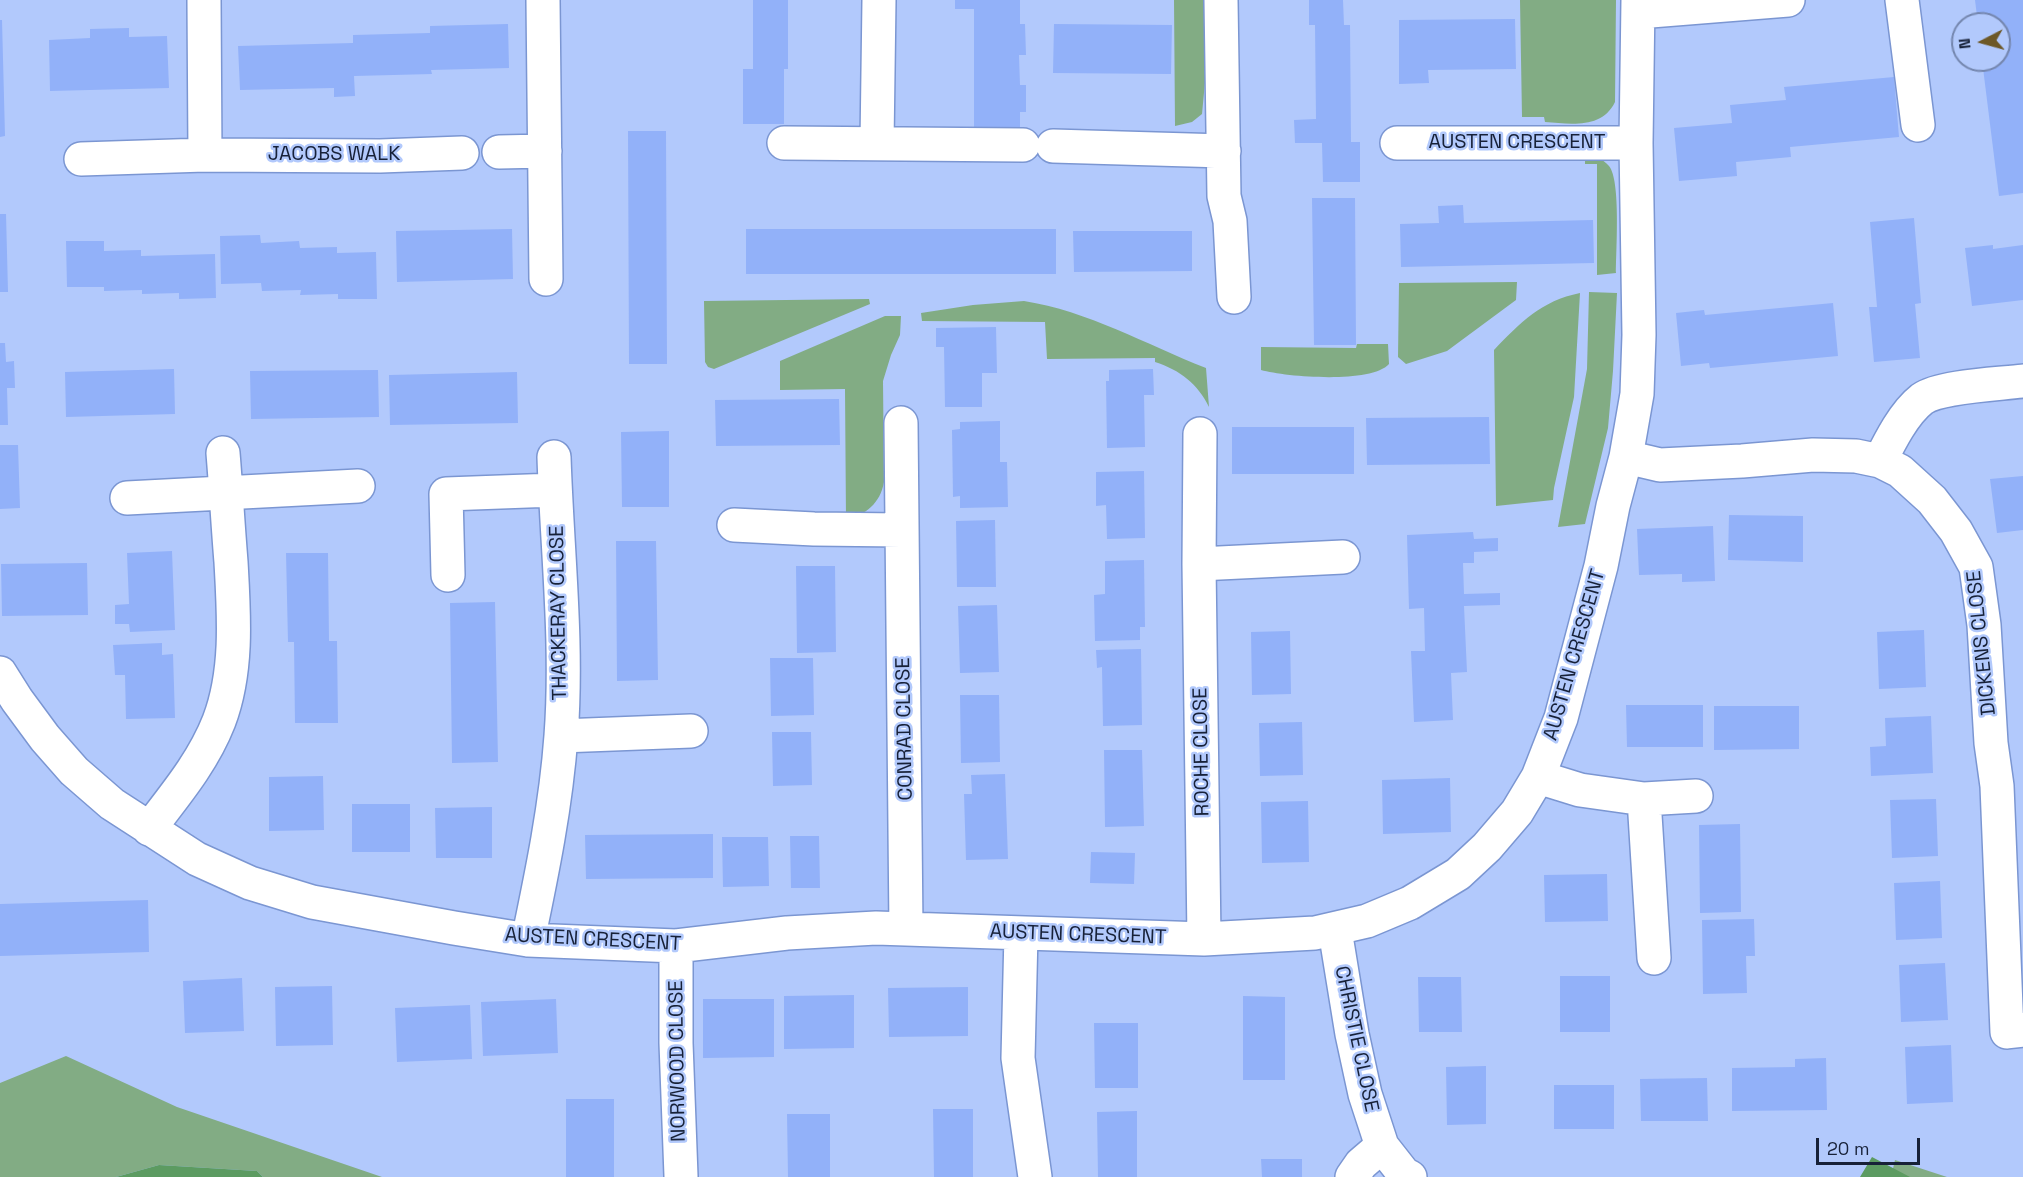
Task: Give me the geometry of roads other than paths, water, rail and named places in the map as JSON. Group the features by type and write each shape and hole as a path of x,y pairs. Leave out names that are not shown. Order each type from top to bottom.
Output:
{"street":[{"path":"204,0 205,155"},
{"path":"543,0 546,279"},
{"path":"877,143 879,0"},
{"path":"1221,0 1224,196 1230,221 1234,297"},
{"path":"1638,6 1788,0"},
{"path":"1902,0 1918,125"},
{"name":"AUSTEN CRESCENT","path":"5,689 74,771 112,804 197,859 250,883 312,902 454,928 528,940 676,946 787,933 876,928 1204,939 1315,933 1367,921 1410,903 1458,874 1487,847 1517,812 1538,777 1561,718 1601,566 1626,457 1637,394 1639,334 1636,143 1638,6"},
{"path":"784,143 1224,151"},
{"name":"AUSTEN CRESCENT","path":"1397,143 1636,143"},
{"path":"499,152 545,151"},
{"name":"JACOBS WALK","path":"81,159 205,155 380,156 462,153"},
{"path":"1880,461 1898,426 1923,399 1945,391 2023,381"},
{"name":"CONRAD CLOSE","path":"901,423 906,929"},
{"name":"ROCHE CLOSE","path":"1200,434 1199,564 1204,939"},
{"path":"149,829 194,769 211,739 225,705 233,655 234,622 223,453"},
{"name":"DICKENS CLOSE","path":"1626,457 1660,465 1813,455 1856,456 1880,461 1900,471 1932,500 1956,531 1976,567 1984,625 1991,743 2010,785 2007,1032 2023,1030"},
{"name":"THACKERAY CLOSE","path":"528,940 552,813 561,736 563,634 554,457"},
{"path":"127,498 358,486"},
{"path":"448,575 446,494 555,490"},
{"path":"734,525 902,530"},
{"path":"1199,564 1343,557"},
{"path":"561,736 691,731"},
{"path":"1538,777 1580,790 1644,799 1696,796"},
{"path":"1644,799 1654,958"},
{"name":"CHRISTIE CLOSE","path":"1335,930 1352,1034 1365,1094 1382,1146 1404,1174 1410,1177"},
{"path":"1022,934 1018,1058 1035,1177"},
{"name":"NORWOOD CLOSE","path":"676,946 676,1043 681,1176"},
{"path":"1352,1177 1362,1164 1382,1146"}]}
